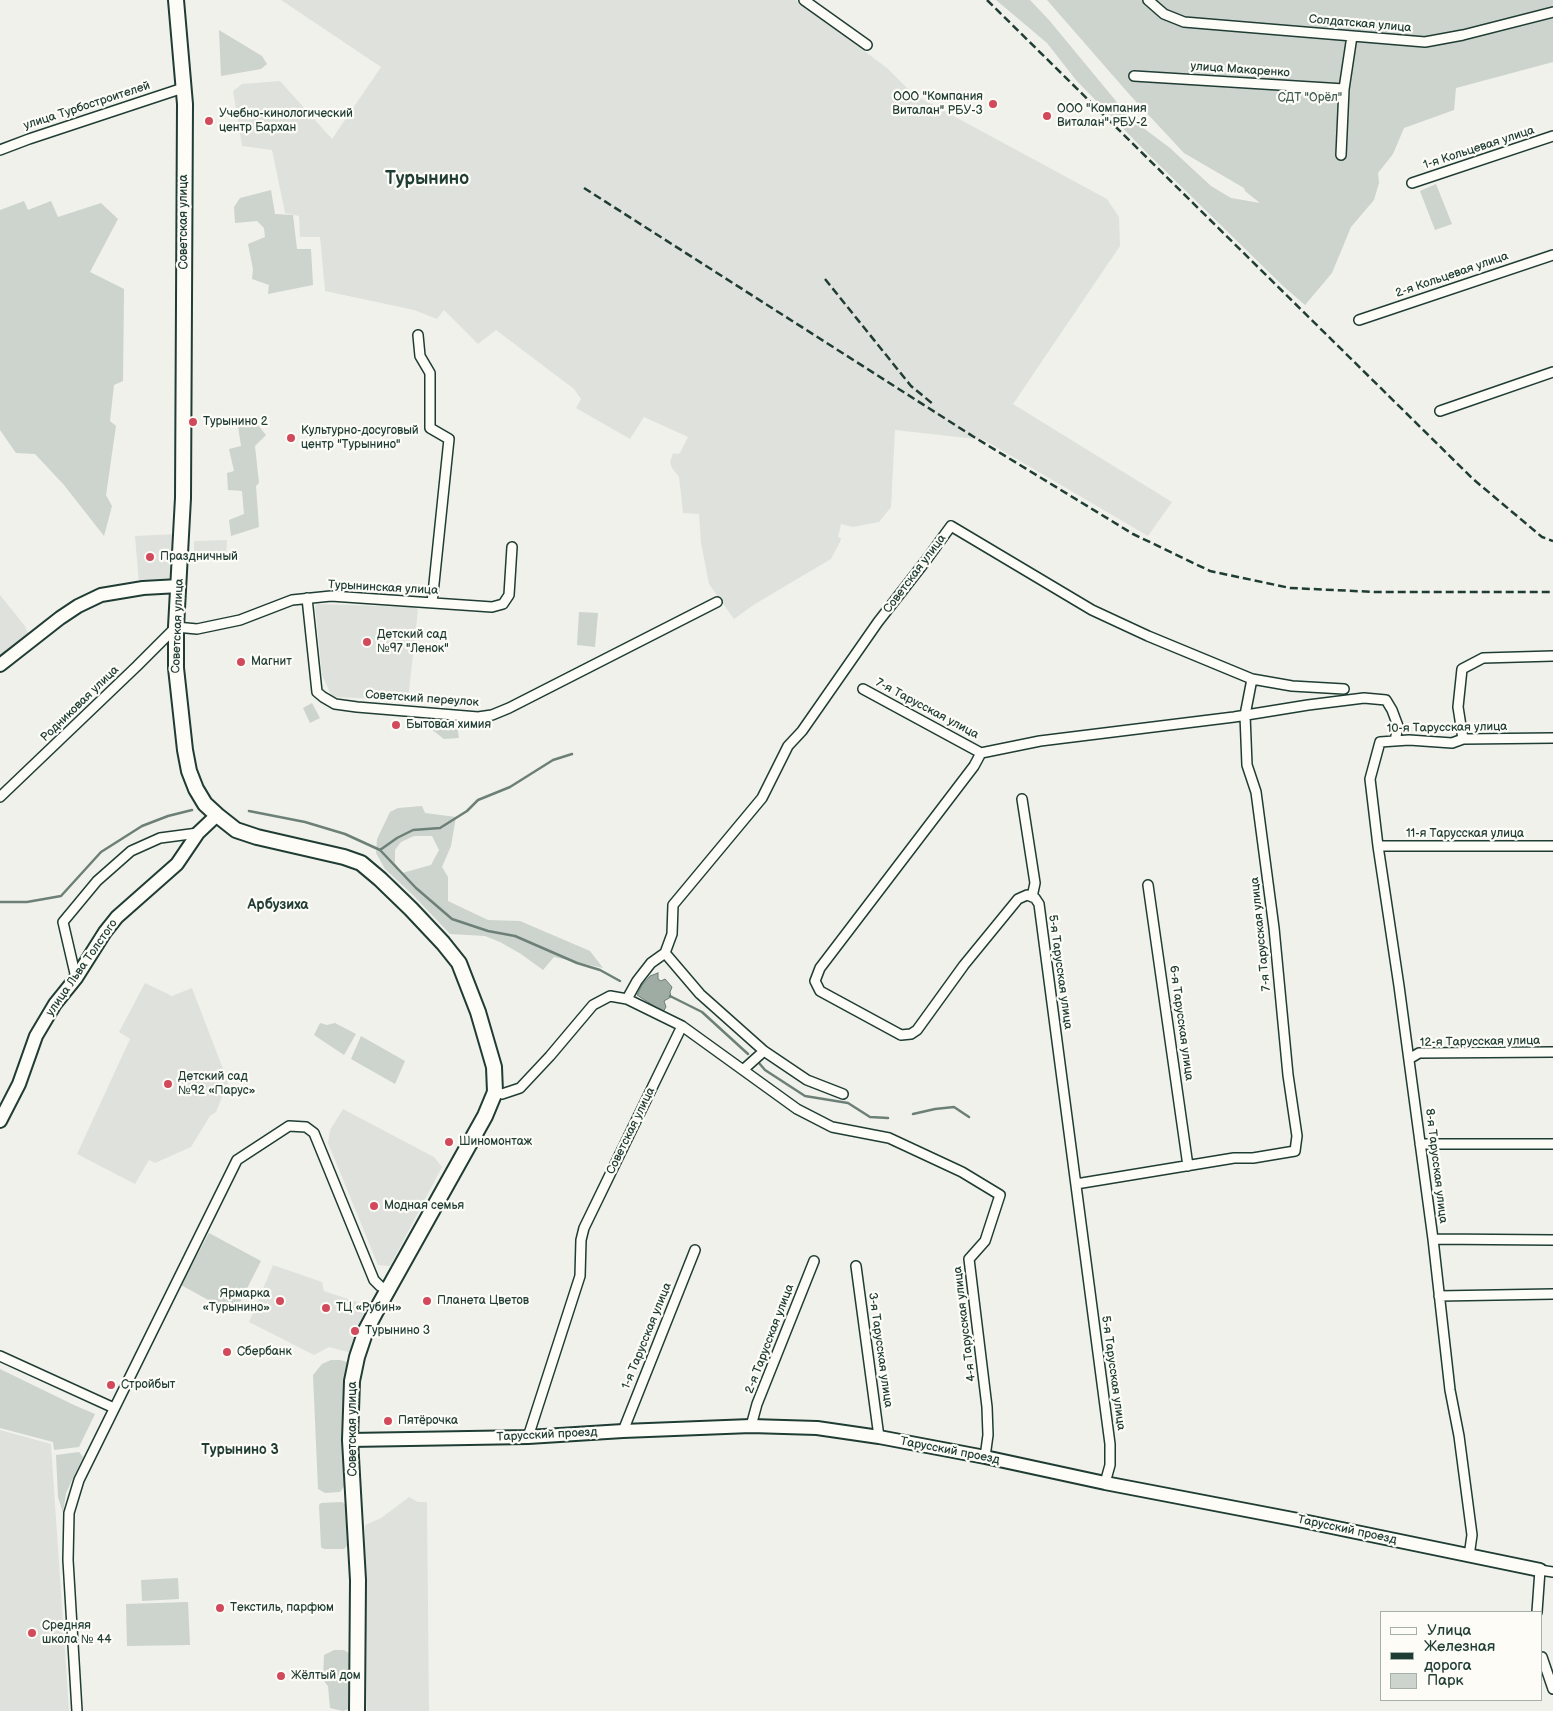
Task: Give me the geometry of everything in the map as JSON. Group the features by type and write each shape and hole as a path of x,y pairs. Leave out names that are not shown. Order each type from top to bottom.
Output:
{"main road":[{"name":"Советская улица","path":"176,0 185,114 183,498 176,627 176,668 189,771 196,789 205,804 236,830 361,863 411,909 444,943 461,968 478,1012 494,1067 494,1092 486,1116 366,1330 357,1357 352,1381 350,1440 358,1580 357,1711"}],"street":[{"path":"804,0 867,45"},
{"name":"Солдатская улица","path":"1148,0 1164,14 1184,22 1425,42 1463,35 1553,12"},
{"path":"1341,155 1344,89 1352,36"},
{"name":"улица Макаренко","path":"1134,76 1344,89"},
{"name":"улица Турбостроителей","path":"0,150 183,88"},
{"name":"1-я Кольцевая улица","path":"1412,183 1553,136"},
{"name":"2-я Кольцевая улица","path":"1358,320 1553,255"},
{"path":"418,334 420,356 430,373 430,428 450,439 432,603"},
{"path":"1440,411 1553,372"},
{"name":"Советская улица","path":"665,953 672,934 673,905 762,798 788,746 802,731 878,622 951,526 1092,610 1148,636 1252,679 1292,686 1344,689"},
{"name":"Турынинская улица","path":"176,627 197,629 240,620 292,600 331,596 492,607 504,604 509,595 512,547"},
{"path":"0,665 60,618 78,606 101,595 143,588 179,586"},
{"name":"Советский переулок","path":"307,598 317,692 324,697 335,704 357,708 478,716 492,715 509,708 717,602"},
{"name":"Родниковая улица","path":"0,797 176,627"},
{"path":"1463,739 1458,707 1462,669 1483,658 1553,656"},
{"name":"7-я Тарусская улица","path":"1188,1166 1234,1158 1253,1158 1295,1151 1297,1136 1288,1075 1274,928 1256,792 1247,765 1245,715 1252,679"},
{"name":"7-я Тарусская улица","path":"863,689 980,752 1040,742 1364,698 1386,700 1398,726 1395,741"},
{"name":"10-я Тарусская улица","path":"1370,779 1380,742 1409,740 1452,742 1463,739 1553,738"},
{"path":"980,752 974,766 820,968 815,981 820,991 901,1035 910,1034 917,1030 964,965 1018,899 1027,895 1032,897 1035,883 1022,799"},
{"name":"8-я Тарусская улица","path":"1370,779 1433,1239 1450,1390 1472,1535 1469,1556"},
{"name":"улица Льва Толстого","path":"0,1121 19,1084 36,1036 55,1004 76,978 105,932 116,919 177,864 198,833 217,816"},
{"path":"76,978 63,922 97,881 131,851 160,838 198,833"},
{"name":"11-я Тарусская улица","path":"1378,846 1553,846"},
{"name":"6-я Тарусская улица","path":"1148,885 1188,1166"},
{"name":"5-я Тарусская улица","path":"1032,897 1039,904 1110,1444 1110,1465 1105,1483"},
{"path":"627,999 637,980 651,964 665,953 700,994 764,1051 807,1080 843,1094"},
{"path":"494,1092 502,1094 520,1088 593,1005 610,996 627,999 682,1026 744,1069 764,1051"},
{"name":"Советская улица","path":"528,1437 580,1276 581,1240 584,1228 682,1026"},
{"name":"12-я Тарусская улица","path":"1409,1059 1419,1054 1553,1052"},
{"name":"4-я Тарусская улица","path":"744,1069 797,1109 832,1127 889,1138 962,1172 1000,1196 985,1241 969,1259 987,1407 988,1435 985,1457"},
{"path":"77,1711 68,1560 69,1513 79,1480 237,1160 289,1126 306,1127 314,1133 374,1280 388,1290"},
{"path":"1420,1144 1553,1144"},
{"path":"1076,1184 1188,1166"},
{"path":"1433,1239 1553,1240"},
{"name":"1-я Тарусская улица","path":"623,1431 695,1250"},
{"name":"2-я Тарусская улица","path":"750,1426 814,1260"},
{"name":"3-я Тарусская улица","path":"856,1266 879,1437"},
{"path":"1439,1296 1553,1294"},
{"path":"0,1356 114,1408"},
{"name":"Тарусский проезд","path":"350,1440 528,1437 750,1426 816,1428 879,1437 985,1457 1105,1483 1547,1571"},
{"path":"1537,1611 1547,1571"},
{"path":"1543,1660 1553,1689"}],"shaded area":[{"path":"281,0 796,0 887,68 913,94 1107,199 1119,217 1120,246 1013,404 1172,502 1148,536 984,440 895,430 891,507 879,522 853,527 841,524 838,537 841,538 840,542 831,559 755,604 734,619 709,584 701,543 699,514 683,513 679,477 670,462 673,453 680,453 688,437 644,417 630,439 576,408 581,399 574,389 496,330 478,344 444,310 437,319 414,310 325,291 320,237 300,237 299,216 285,213 272,150 242,146 233,91 242,84 280,81 332,139 381,67"},
{"path":"176,534 175,571 168,580 139,585 135,536"},
{"path":"227,540 226,559 194,560 194,541"},
{"path":"0,595 25,626 29,636 0,658"},
{"name":"Детский сад №97 \"Ленок\"","path":"317,604 416,607 418,610 408,700 332,697 322,675 315,606"},
{"path":"658,973 658,979 661,981 665,979 672,987 671,997 664,1001 666,1007 663,1012 637,995 642,985 650,976"},
{"name":"Детский сад №92 «Парус»","path":"145,983 172,996 192,988 228,1082 216,1112 210,1116 191,1147 155,1163 149,1160 135,1184 77,1154 130,1039 119,1032"},
{"path":"343,1109 434,1157 442,1167 390,1266 378,1265 328,1143 330,1130"},
{"path":"273,1265 322,1282 324,1291 369,1306 352,1353 329,1347 314,1355 249,1322"},
{"name":"Средняя школа № 44","path":"0,1430 51,1444 69,1711 0,1711"},
{"path":"409,1497 418,1502 427,1502 429,1711 367,1711 365,1525 381,1518"}],"green space":[{"name":"СДТ \"Орёл\"","path":"996,0 1030,0 1049,20 1130,118 1170,148 1211,186 1231,198 1260,203 1245,191 1244,188 1184,153 1129,94 1047,0 1553,0 1553,62 1456,88 1454,110 1404,128 1393,154 1378,173 1379,183 1374,200 1351,227 1332,273 1305,305 1283,286 1147,153 1076,80 1047,43"},
{"path":"219,30 262,56 267,64 261,69 221,76"},
{"path":"1436,184 1452,224 1435,230 1420,191"},
{"path":"271,190 275,214 293,215 297,249 311,249 313,285 268,294 269,285 252,279 253,269 248,244 265,237 264,228 257,221 235,223 234,207 240,198"},
{"path":"24,201 28,210 51,201 58,217 101,203 118,219 90,272 124,289 123,381 114,385 110,421 116,426 106,495 112,506 104,536 64,485 35,454 16,453 0,430 0,210"},
{"path":"241,417 254,420 266,435 255,446 259,483 256,486 259,527 231,536 229,520 244,514 242,491 228,490 227,473 234,471 229,449 241,446 238,426 242,424"},
{"path":"579,612 598,613 595,647 577,645"},
{"path":"312,703 320,718 310,723 303,708"},
{"path":"440,722 457,726 459,738 444,739 431,729"},
{"path":"422,806 425,813 456,817 451,846 442,867 448,877 448,901 488,920 520,921 590,951 603,968 554,957 543,970 521,954 485,936 450,934 385,869 376,853 377,839 390,812 398,808","holes":["414,836 432,836 439,850 431,865 402,873 395,863 395,850 401,842"]},
{"path":"320,1023 327,1025 335,1023 356,1034 344,1055 314,1035"},
{"path":"361,1036 405,1061 395,1084 351,1059"},
{"path":"209,1233 261,1261 234,1314 181,1285"},
{"path":"331,1360 347,1362 347,1373 343,1390 345,1485 340,1492 325,1493 318,1489 313,1375 322,1364"},
{"path":"0,1369 95,1414 79,1447 54,1450 53,1442 0,1428"},
{"path":"79,1452 83,1457 66,1493 63,1513 58,1497 56,1455"},
{"path":"342,1502 345,1504 347,1546 344,1549 324,1549 321,1547 319,1505 321,1503"},
{"path":"178,1578 179,1599 142,1601 141,1580"},
{"path":"188,1602 190,1645 127,1646 126,1604"},
{"path":"334,1650 344,1650 352,1655 349,1709 343,1711 330,1708 328,1686 323,1680 324,1655"}],"waterway":[{"path":"380,850 413,830 440,828 467,811 478,800 510,787 553,760 572,754"},
{"path":"0,902 27,902 61,896 101,852 142,826 168,816 192,810"},
{"path":"249,811 305,822 345,834 380,850 416,888 452,919 488,931 515,936 577,963 600,970 620,981"},
{"path":"670,996 702,1012 748,1054"},
{"path":"759,1063 765,1070 805,1096 848,1103 870,1117 888,1118"},
{"path":"913,1114 954,1107 969,1117"}],"railway":[{"path":"987,0 1473,479 1542,537 1553,541"},
{"path":"584,188 974,437 1133,534 1210,571 1290,588 1376,592 1553,592"},
{"path":"825,279 911,386 933,404"}],"place":[{"name":"ООО \"Компания Виталан\" РБУ-3","path":"993,104"},
{"name":"ООО \"Компания Виталан\" РБУ-2","path":"1047,116"},
{"name":"Учебно-кинологический центр Бархан","path":"209,121"},
{"name":"Турынино 2","path":"193,422"},
{"name":"Культурно-досуговый центр \"Турынино\"","path":"291,438"},
{"name":"Праздничный","path":"150,557"},
{"name":"Детский сад №97 \"Ленок\"","path":"367,642"},
{"name":"Магнит","path":"241,662"},
{"name":"Бытовая химия","path":"396,725"},
{"name":"Детский сад №92 «Парус»","path":"168,1084"},
{"name":"Шиномонтаж","path":"449,1142"},
{"name":"Модная семья","path":"374,1206"},
{"name":"Ярмарка «Турынино»","path":"280,1301"},
{"name":"Планета Цветов","path":"427,1301"},
{"name":"ТЦ «Рубин»","path":"326,1308"},
{"name":"Турынино 3","path":"355,1331"},
{"name":"Сбербанк","path":"227,1352"},
{"name":"Стройбыт","path":"111,1385"},
{"name":"Пятёрочка","path":"388,1421"},
{"name":"Текстиль, парфюм","path":"220,1608"},
{"name":"Средняя школа № 44","path":"32,1633"},
{"name":"Жёлтый дом","path":"281,1676"}],"district":[{"name":"Турынино","path":"427,179"},
{"name":"Арбузиха","path":"278,905"},
{"name":"Турынино 3","path":"240,1450"}]}
